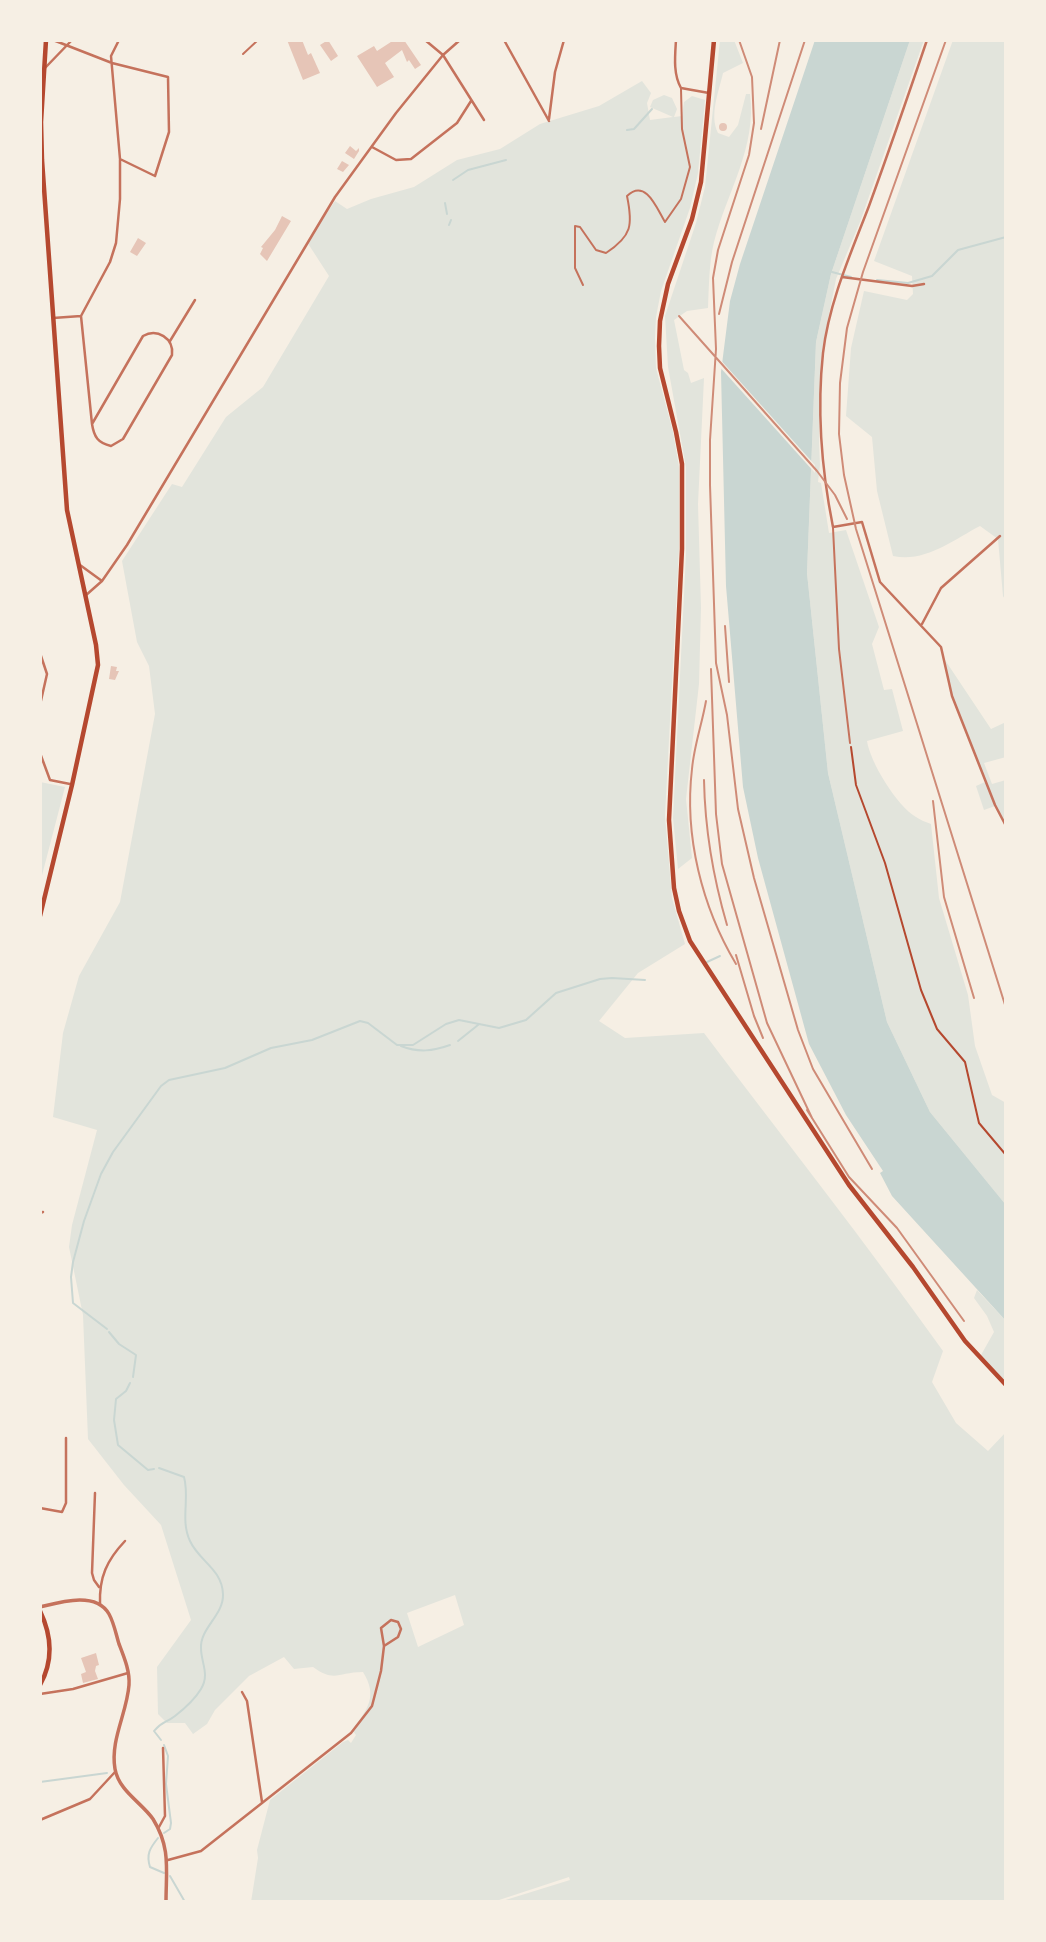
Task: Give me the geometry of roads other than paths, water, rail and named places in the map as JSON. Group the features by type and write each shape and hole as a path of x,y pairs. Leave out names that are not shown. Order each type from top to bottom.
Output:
{"main road":[{"path":"40,916 97,671 96,645 67,510 41,139 46,40"},
{"path":"714,40 697,201 668,284 660,321 660,368 682,464 682,549 669,820 674,888 690,941 832,1161 913,1267 965,1341 1006,1385"},
{"path":"40,1609 51,1650 49,1665 40,1685"}],"street":[{"path":"53,40 112,63 168,77 169,132 155,176 120,159"},
{"path":"45,68 72,40"},
{"path":"119,40 111,56 120,159 116,243 110,262 81,317 93,433 102,444 111,446 123,439 172,355 170,341 195,300"},
{"path":"425,40 443,55 484,120"},
{"path":"85,596 102,581 127,545 335,197 443,55 460,40"},
{"path":"504,40 549,121 555,74 564,40"},
{"path":"676,40 675,60 681,88 709,93"},
{"path":"927,40 842,276 823,352 827,499 832,527 862,522 880,582 892,597 922,624 941,648 955,704 1006,826"},
{"path":"372,147 396,160 411,159 457,123 471,101"},
{"path":"40,244 47,241"},
{"path":"842,276 912,286 924,284"},
{"path":"53,318 81,317"},
{"path":"92,424 143,336 150,332 160,334 170,341"},
{"path":"922,624 941,588 1000,536"},
{"path":"78,563 102,581"},
{"path":"40,653 47,674 40,705"},
{"path":"40,753 50,780 72,785"},
{"path":"40,1508 62,1512 66,1503 66,1438"},
{"path":"95,1493 92,1573 99,1587"},
{"path":"100,1604 99,1587 102,1575 112,1556 125,1541"},
{"path":"40,1609 81,1600 100,1604 108,1613 128,1673 129,1686 115,1747 115,1772 121,1784 152,1818 158,1829 168,1860 166,1902"},
{"path":"168,1860 201,1852 351,1733 372,1706 384,1646 381,1628 391,1620 398,1622 401,1629 398,1637 384,1646"},
{"path":"40,1694 73,1689 128,1673"},
{"path":"242,1692 247,1701 262,1802"},
{"path":"158,1829 165,1816 163,1748"},
{"path":"40,1820 90,1799 115,1772"},
{"path":"160,1902 166,1895"}],"lane":[{"path":"243,54 258,40"},
{"path":"583,285 575,268 575,226 580,227 596,250 606,253 629,231 629,193 638,191 650,196 664,222 681,199 690,167 682,128 681,88"},
{"path":"832,527 839,649 850,743"}],"waterway":[{"path":"627,130 634,129 652,109"},
{"path":"453,180 468,170 506,160"},
{"path":"445,203 447,214"},
{"path":"449,225 451,220"},
{"path":"877,280 908,283 932,276 958,250 1006,237"},
{"path":"832,272 851,277"},
{"path":"707,962 720,956"},
{"path":"107,1329 73,1303 73,1262 101,1174 113,1152 161,1086 169,1080 225,1068 271,1048 312,1040 360,1021 368,1023 397,1045 413,1045 446,1024 459,1020 499,1028 526,1020 556,993 600,979 645,980"},
{"path":"458,1041 478,1025"},
{"path":"401,1046 426,1050 450,1045"},
{"path":"109,1332 119,1344 136,1355 133,1377"},
{"path":"130,1383 126,1391 116,1399 114,1420 118,1445 148,1470 154,1469"},
{"path":"159,1468 184,1477 187,1533 194,1548 219,1578 223,1594 220,1608 202,1641 204,1684 186,1707 154,1731 161,1740"},
{"path":"164,1745 168,1756 166,1784 171,1823 170,1829 164,1833"},
{"path":"40,1782 107,1773"},
{"path":"158,1838 149,1851 148,1858 150,1867 164,1873"},
{"path":"170,1876 185,1902"}],"railway":[{"path":"739,40 752,77 754,123 749,155 718,250 713,278 716,349 710,485 716,663 727,715 738,809 754,878 798,1030 813,1069 872,1169"},
{"path":"761,129 780,40"},
{"path":"719,314 732,262 805,40"},
{"path":"946,40 863,272 847,328 840,383 839,434 844,475 856,529 1006,1008"},
{"path":"679,316 817,471 835,495 847,519"},
{"path":"725,626 729,682"},
{"path":"711,669 716,814 722,864 767,1023 812,1118"},
{"path":"706,701 692,769 690,794 693,845 705,895 736,964"},
{"path":"704,780 711,853 727,925"},
{"path":"933,801 944,897 974,998"},
{"path":"736,955 763,1038"},
{"path":"807,1110 849,1177 897,1228 964,1321"}]}
